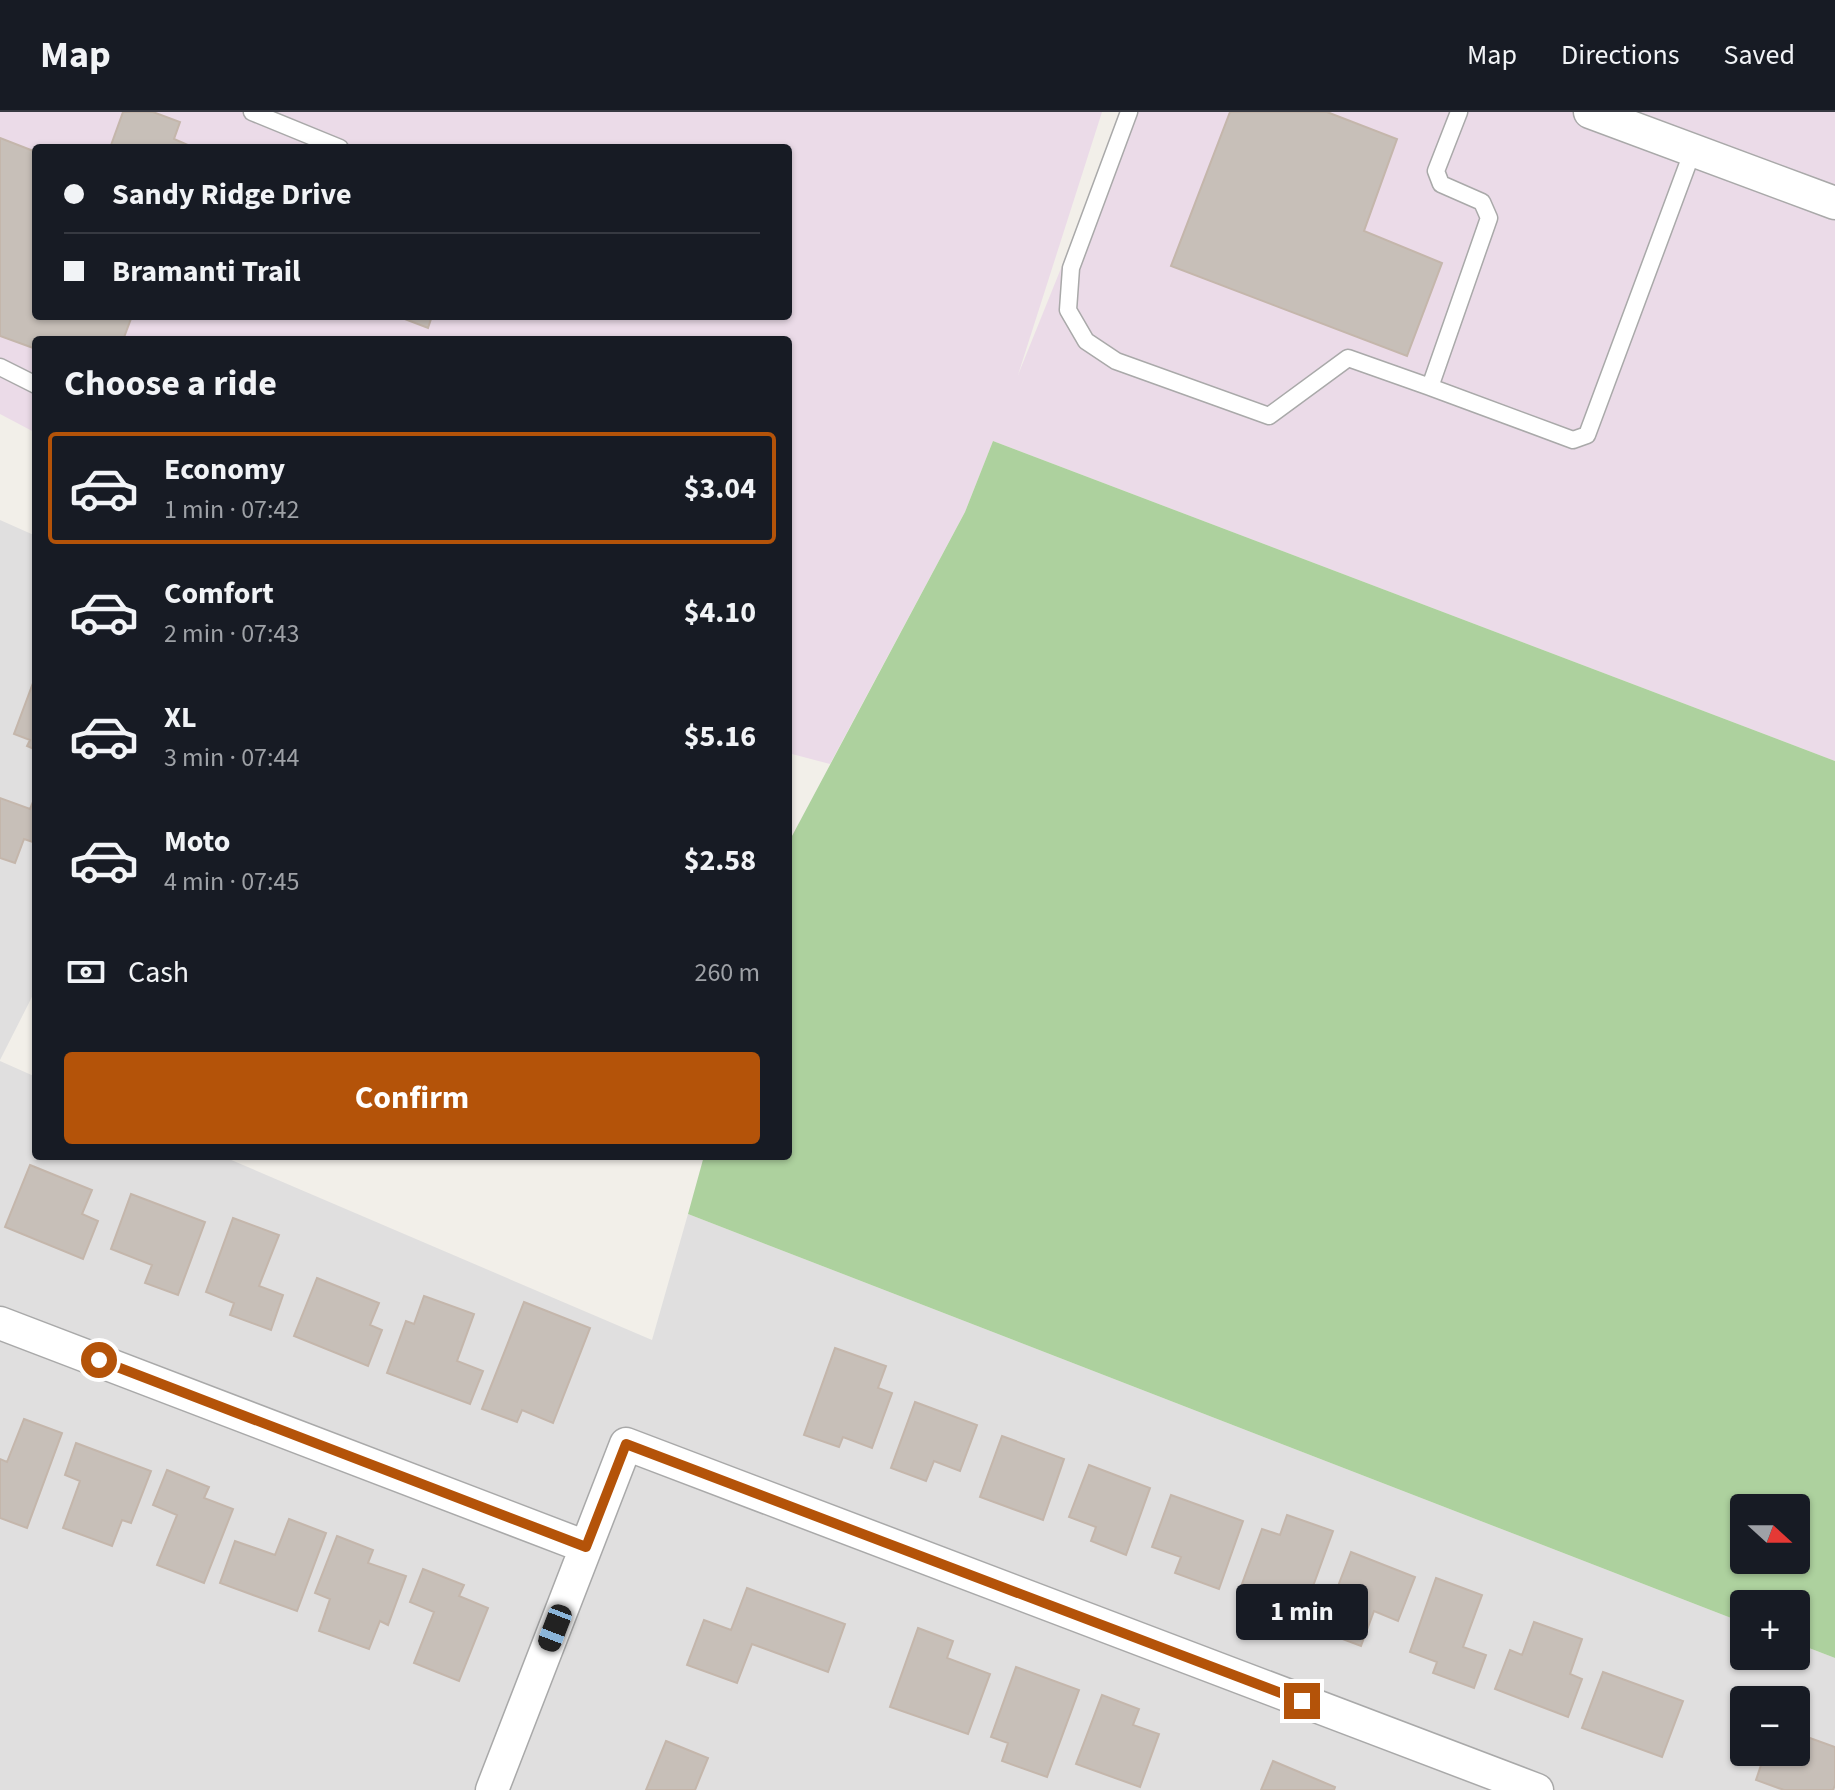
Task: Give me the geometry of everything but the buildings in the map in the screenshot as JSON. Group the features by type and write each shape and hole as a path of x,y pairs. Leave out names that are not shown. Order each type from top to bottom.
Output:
{"street":[{"path":"1590,112 1835,203"},
{"path":"0,1323 586,1547"},
{"path":"492,1790 626,1444 1537,1790"}],"lane":[{"path":"252,112 330,144"},
{"path":"1129,112 1071,268 1068,310 1086,341 1116,361 1269,416 1348,358 1573,440 1587,435 1693,150"},
{"path":"1430,387 1489,218 1482,202 1441,184 1436,171 1459,112"},
{"path":"0,367 32,383"}],"shaded area":[{"path":"0,112 1102,112 1018,375 1124,112 1835,112 1835,761 993,441 965,512 830,764 792,754 792,336 32,336 32,431 0,414"},
{"path":"0,520 32,534 32,997 0,1060"},
{"path":"0,1061 32,1075 32,1160 231,1160 652,1340 688,1214 1730,1618 1730,1670 1810,1670 1810,1648 1835,1658 1835,1790 0,1790"}],"green space":[{"path":"993,441 1835,761 1835,1658 1810,1648 1810,1590 1730,1590 1730,1618 688,1214 703,1160 792,1160 792,836 965,512"}],"route":[{"path":"99,1360 586,1547 626,1444 1302,1701"}]}
